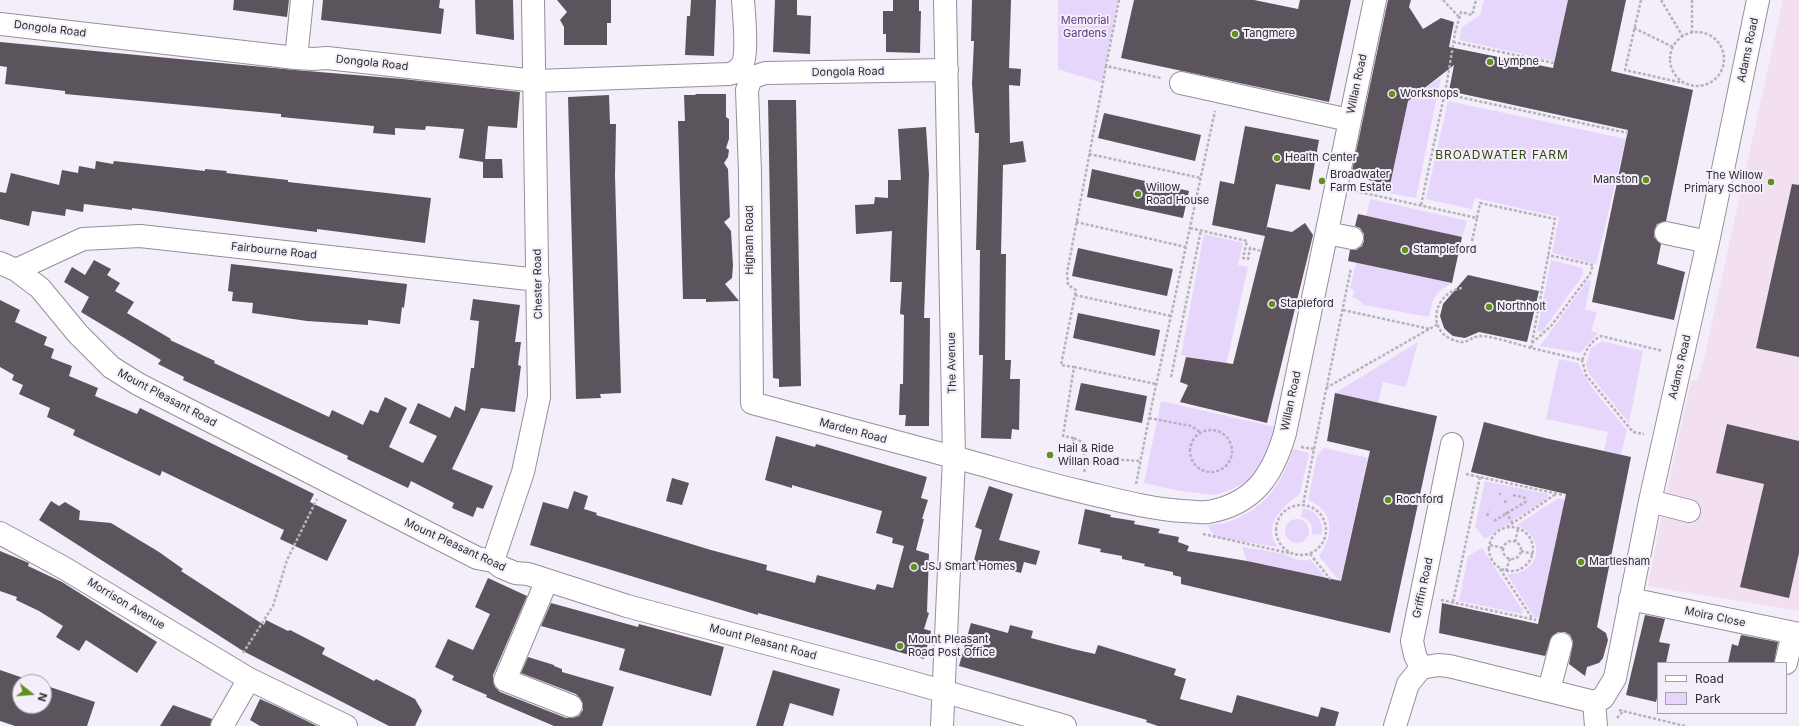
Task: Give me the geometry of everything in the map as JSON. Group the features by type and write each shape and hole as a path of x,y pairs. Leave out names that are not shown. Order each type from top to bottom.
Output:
{"street":[{"path":"296,58 302,0"},
{"name":"Chester Road","path":"493,561 523,472 539,397 536,81 533,0"},
{"name":"Higham Road","path":"743,0 750,172 752,403"},
{"name":"The Avenue","path":"942,726 954,457 945,0"},
{"name":"Willan Road","path":"954,457 1070,489 1160,509 1206,512 1236,502 1258,488 1269,473 1282,442 1375,0"},
{"name":"Adams Road","path":"1598,700 1615,678 1650,501 1708,242 1758,0"},
{"name":"Dongola Road","path":"0,24 296,58 327,58 536,81 729,74 746,72 947,70"},
{"path":"1181,83 1349,120"},
{"path":"1327,233 1352,238"},
{"path":"1666,233 1708,242"},
{"name":"Fairbourne Road","path":"8,266 83,240 140,236 538,280"},
{"name":"Mount Pleasant Road","path":"8,266 40,288 78,334 111,367 138,384 477,558 493,561 501,567 514,572 528,574 628,606 943,691 1065,726"},
{"name":"Marden Road","path":"752,403 954,457"},
{"name":"Griffin Road","path":"1421,668 1415,655 1412,641 1452,444"},
{"path":"1650,501 1689,511"},
{"name":"Morrison Avenue","path":"0,533 64,568 241,674 346,726"},
{"path":"547,580 505,680 571,706"},
{"name":"Moira Close","path":"1630,599 1796,634"},
{"path":"1786,662 1796,634"},
{"path":"1549,690 1561,644"},
{"path":"1395,726 1408,684 1421,668 1438,665 1449,666 1598,700 1605,723"},
{"path":"222,726 241,674"}],"path":[{"path":"1119,0 1067,273 1068,284 1076,290 1061,365 1156,384"},
{"path":"1444,0 1459,17"},
{"path":"1421,205 1445,94 1453,42 1459,17 1461,12 1472,15 1476,0"},
{"path":"1641,0 1625,70 1686,84 1702,86 1712,82 1720,74 1724,66 1724,52 1715,38 1706,33 1692,33 1683,37 1673,47 1670,57 1671,67 1675,75 1686,84"},
{"path":"1661,0 1683,37"},
{"path":"1692,0 1692,33"},
{"path":"1634,28 1673,47"},
{"path":"1453,42 1554,63"},
{"path":"1106,66 1181,83"},
{"path":"1133,504 1140,461 1156,384 1220,91"},
{"path":"1445,94 1628,133"},
{"path":"1089,154 1200,178"},
{"path":"1336,186 1476,218"},
{"path":"1472,241 1480,203 1555,219 1531,348"},
{"path":"1076,222 1186,247"},
{"path":"1190,228 1247,241 1243,258 1248,259 1250,248 1261,251"},
{"path":"1170,376 1201,230"},
{"path":"1532,343 1551,326 1590,274 1593,265 1548,255"},
{"path":"1303,505 1351,268"},
{"path":"1462,288 1453,290 1441,299 1437,313 1438,324 1446,336 1456,341 1466,342 1479,336 1582,360"},
{"path":"1075,295 1171,316"},
{"path":"1343,310 1430,329"},
{"path":"1326,388 1438,324"},
{"path":"1664,438 1633,432 1586,375 1582,360 1588,346 1593,340 1601,336 1682,355"},
{"path":"1074,367 1063,436 1074,438 1084,443 1084,456 1089,462"},
{"path":"1149,418 1191,426 1200,432 1213,430 1225,435 1229,440 1232,453 1226,465 1221,469 1207,471 1200,469 1194,464 1190,451 1191,444 1200,432"},
{"path":"1070,489 1074,438"},
{"path":"1282,442 1314,449"},
{"path":"1070,489 1089,462 1094,458 1140,461"},
{"path":"1447,470 1563,495"},
{"path":"1453,602 1480,477"},
{"path":"241,674 273,606 287,560 326,481"},
{"path":"1549,499 1551,493"},
{"path":"1507,528 1556,494"},
{"path":"1494,521 1526,500 1513,495"},
{"path":"1505,503 1506,499"},
{"path":"1206,512 1203,535 1291,553 1304,555 1310,554 1317,549 1326,535 1326,526 1323,519 1318,512 1311,507 1303,505 1288,509 1278,520 1276,536 1284,549 1291,553"},
{"path":"1487,516 1489,511"},
{"path":"1506,512 1513,524"},
{"path":"1507,528 1518,528 1527,534 1532,540 1534,547 1533,554 1526,566 1514,572 1506,571 1500,568 1494,563 1491,557 1490,545 1494,535 1500,530 1507,528"},
{"path":"1515,542 1518,528"},
{"path":"1511,540 1518,542 1522,548 1520,556 1513,559 1507,558 1502,551 1503,548 1504,544 1511,540"},
{"path":"1490,545 1503,548"},
{"path":"1521,551 1533,554"},
{"path":"1310,554 1331,580"},
{"path":"1506,571 1510,558"},
{"path":"1500,568 1532,619"},
{"path":"1421,596 1536,620"},
{"path":"1598,700 1615,709 1685,726"},
{"path":"1605,723 1624,710"}],"shaded area":[{"path":"1783,0 1799,0 1799,611 1648,586 1662,513 1691,381 1698,380 1703,363"}],"green space":[{"name":"Memorial Gardens","path":"1058,0 1118,0 1102,83 1058,69"},
{"path":"1484,0 1568,0 1554,61 1459,40 1462,27 1480,15"},
{"path":"1441,77 1416,198 1372,190 1374,181 1390,185 1408,101"},
{"path":"1448,101 1626,139 1596,264 1552,253 1559,217 1475,198 1472,209 1426,199"},
{"path":"1370,199 1467,221 1462,237 1366,216"},
{"path":"1204,234 1243,243 1238,265 1248,267 1226,365 1181,355"},
{"path":"1551,260 1583,268 1583,275 1542,332 1537,331"},
{"path":"1356,263 1452,283 1441,290 1435,297 1429,317 1364,305 1356,298 1353,298 1354,290 1350,288"},
{"path":"1588,280 1591,281 1585,310 1597,312 1591,331 1598,333 1580,353 1540,346"},
{"path":"1602,341 1643,351 1629,423 1589,374 1586,364 1591,348"},
{"path":"1418,342 1406,387 1383,382 1378,403 1335,393"},
{"path":"1559,359 1578,363 1594,390 1627,430 1621,454 1604,451 1608,432 1546,419"},
{"path":"1161,401 1280,428 1252,479 1234,488 1216,495 1180,491 1144,483"},
{"path":"1324,448 1368,458 1340,582 1319,556 1324,548 1329,532 1327,517 1323,510 1308,500 1317,456"},
{"path":"1293,449 1309,453 1300,494 1287,504 1276,517 1273,524 1273,539 1278,547 1218,538 1213,534 1208,526 1225,523 1241,516 1262,503 1277,485"},
{"path":"1485,481 1548,494 1548,498 1485,539 1475,527"},
{"path":"1559,498 1565,500 1539,618 1534,617 1507,574 1518,573 1527,568 1533,562 1536,554 1536,546 1533,538 1527,531 1517,525"},
{"path":"1303,508 1316,514 1322,525 1322,535 1312,534 1310,523 1301,517"},
{"path":"1297,519 1302,520 1308,526 1308,536 1302,542 1297,543 1292,542 1286,536 1285,531 1286,526 1292,520"},
{"path":"1242,547 1280,553 1298,560 1310,559 1326,578 1247,561"},
{"path":"1482,548 1523,611 1522,614 1459,601 1468,556"}],"building":[{"path":"234,0 289,0 287,17 233,10"},
{"path":"323,0 440,0 439,8 444,9 441,34 321,20"},
{"path":"475,0 513,0 514,40 476,34"},
{"path":"557,0 611,0 611,23 607,23 607,45 564,45 564,27 560,20 567,12"},
{"path":"691,0 716,0 714,56 685,55 687,16 690,16"},
{"path":"775,0 797,0 797,15 811,16 810,54 773,52"},
{"path":"893,0 919,0 919,11 921,11 920,53 886,52 886,34 883,34 883,11 893,11"},
{"path":"972,0 1011,0 1009,68 1021,69 1020,86 1009,85 1010,143 1023,141 1026,162 1003,165 1001,254 1006,254 1005,360 1011,360 1010,379 1020,379 1019,430 1012,429 1011,439 981,438 983,355 979,355 980,250 976,250 979,133 975,133 972,83 974,41 971,41"},
{"name":"Tangmere","path":"1134,0 1254,0 1298,9 1300,0 1351,0 1329,102 1121,58"},
{"path":"1388,0 1411,0 1409,7 1423,29 1441,18 1454,22 1449,47 1553,68 1568,0 1626,0 1611,71 1693,90 1666,221 1657,224 1654,231 1654,237 1661,244 1657,264 1685,272 1674,320 1592,302 1628,130 1449,91 1454,65 1408,101 1390,185 1351,176"},
{"path":"0,42 403,79 520,92 517,128 488,126 485,159 502,159 503,178 483,178 483,162 459,158 464,129 426,126 425,130 395,128 395,135 373,133 374,126 281,117 281,114 65,94 65,91 5,84 7,67 0,66"},
{"path":"726,94 726,117 729,119 729,139 726,148 729,150 728,157 724,163 728,169 730,217 724,222 731,231 733,266 732,278 725,284 739,301 706,302 706,299 683,299 678,121 685,121 684,95"},
{"path":"609,95 610,124 616,124 615,176 621,393 600,394 601,398 576,399 568,97"},
{"path":"768,100 796,100 801,386 779,387 779,379 773,378"},
{"name":"Willow Road House","path":"1104,113 1201,135 1195,161 1098,138"},
{"name":"Stapleford","path":"1245,126 1319,140 1310,190 1276,184 1265,235 1267,227 1292,232 1305,223 1313,235 1267,423 1180,402 1188,385 1180,382 1186,357 1233,364 1265,236 1212,225 1220,181 1234,184"},
{"path":"926,127 929,174 924,318 930,318 929,426 905,426 906,415 899,415 900,384 903,384 904,315 900,314 902,282 890,282 892,231 856,234 855,205 874,204 875,197 888,198 888,180 901,180 898,129"},
{"path":"96,161 113,164 114,161 205,171 205,169 227,171 226,173 288,180 288,182 431,198 425,243 317,229 317,232 132,208 132,210 84,204 83,212 66,209 65,216 32,211 29,226 0,219 0,192 6,193 11,173 59,185 62,170 78,173 79,166 95,169"},
{"name":"Willow Road House","path":"1092,169 1189,191 1183,218 1087,197"},
{"path":"1792,184 1799,185 1799,357 1756,348"},
{"name":"Stampleford","path":"1358,214 1462,237 1452,283 1348,261 1350,250 1356,250 1362,246 1364,241 1364,234 1360,228 1355,226"},
{"path":"1078,248 1173,269 1167,296 1072,276"},
{"path":"94,260 111,269 107,275 120,283 115,291 134,302 127,313 171,339 170,340 215,361 214,363 329,417 332,410 363,425 370,410 378,413 385,397 407,408 389,447 423,463 437,436 409,423 418,403 450,418 455,406 465,411 471,368 474,368 479,321 470,320 473,299 520,305 515,342 521,342 518,365 521,366 515,412 481,408 452,469 493,486 483,509 477,507 473,517 452,508 454,503 411,481 408,488 347,459 348,456 183,380 184,377 158,364 161,360 81,312 89,297 64,282 72,267 85,275"},
{"path":"231,264 407,284 400,324 368,320 368,325 307,321 252,313 253,303 232,301 233,292 228,291"},
{"name":"Northholt","path":"1468,275 1539,291 1527,342 1479,332 1465,338 1453,336 1444,328 1440,316 1443,304"},
{"path":"0,300 20,310 15,322 47,337 44,345 54,349 51,358 72,366 69,376 98,388 95,396 137,414 140,408 314,494 310,502 347,520 327,561 280,539 284,530 162,471 160,476 73,435 75,430 47,417 50,408 19,394 23,385 12,380 14,375 0,367"},
{"path":"1078,313 1160,330 1155,356 1073,338"},
{"path":"1081,383 1147,396 1142,423 1075,410"},
{"name":"Rochford","path":"1335,393 1437,416 1390,633 1181,584 1181,577 1173,575 1173,572 1144,566 1145,564 1122,559 1122,556 1100,552 1101,549 1078,544 1085,509 1111,515 1110,517 1135,521 1134,524 1160,529 1158,533 1179,537 1178,542 1189,546 1187,551 1247,561 1341,581 1370,451 1327,441"},
{"name":"Martlesham","path":"1484,422 1545,438 1631,457 1597,627 1606,633 1608,640 1603,658 1599,663 1587,667 1585,676 1569,664 1573,641 1570,635 1565,632 1558,632 1552,636 1545,656 1439,633 1442,603 1538,624 1566,494 1471,472"},
{"path":"1727,424 1799,441 1799,553 1789,598 1740,587 1764,484 1716,473"},
{"path":"776,436 815,447 816,444 927,477 921,498 928,500 922,519 924,519 916,550 929,554 927,612 929,613 924,629 931,631 924,659 758,613 758,615 530,545 543,502 568,509 574,491 588,496 584,509 597,513 596,515 711,550 767,565 766,570 815,583 817,575 875,590 877,584 893,588 904,546 892,543 893,538 876,533 882,511 792,485 792,488 765,480"},
{"path":"672,478 689,483 682,505 666,501"},
{"path":"989,486 1013,494 999,540 1040,551 1036,565 1024,562 1021,573 998,567 997,571 973,564 982,530 975,527"},
{"path":"51,501 59,506 65,502 80,511 79,520 111,523 159,552 183,569 181,571 264,625 266,620 288,631 290,630 325,648 322,654 374,681 376,679 415,699 422,711 415,726 389,726 243,651 39,520"},
{"path":"0,551 29,563 28,566 62,582 157,642 137,673 86,640 79,651 56,637 63,626 39,611 16,600 17,597 0,591"},
{"path":"488,578 527,596 493,675 495,687 500,692 566,718 579,716 583,710 583,704 576,694 521,673 528,657 554,665 562,669 562,672 614,687 602,726 554,726 486,697 487,695 452,680 454,676 435,667 448,639 473,650 490,614 475,607"},
{"path":"551,603 638,627 639,624 724,647 711,696 619,670 625,649 541,626"},
{"path":"1645,615 1665,619 1659,642 1670,644 1666,662 1657,662 1656,702 1626,695"},
{"path":"971,623 1008,633 1010,625 1033,631 1031,638 1095,654 1098,645 1176,669 1174,675 1186,679 1180,699 1232,713 1237,695 1318,717 1321,707 1339,712 1335,726 1158,726 1146,722 1147,720 959,666"},
{"path":"1741,635 1778,642 1774,662 1728,662 1732,644 1738,646"},
{"path":"0,670 12,674 12,714 52,714 52,688 95,702 87,726 15,726 0,721"},
{"path":"773,670 840,689 833,716 790,703 783,726 756,726"},
{"path":"260,699 317,726 260,726 250,720"},
{"path":"173,705 212,719 210,726 160,726"}],"place":[{"name":"Tangmere","path":"1235,34"},
{"name":"Lympne","path":"1490,62"},
{"name":"Workshops","path":"1392,94"},
{"name":"Health Center","path":"1277,158"},
{"name":"Manston","path":"1646,180"},
{"name":"Broadwater Farm Estate","path":"1322,181"},
{"name":"The Willow Primary School","path":"1771,182"},
{"name":"Willow Road House","path":"1138,194"},
{"name":"Stampleford","path":"1405,250"},
{"name":"Stapleford","path":"1272,304"},
{"name":"Northholt","path":"1489,307"},
{"name":"Hail & Ride Willan Road","path":"1050,455"},
{"name":"Rochford","path":"1388,500"},
{"name":"Martlesham","path":"1581,562"},
{"name":"JSJ Smart Homes","path":"914,567"},
{"name":"Mount Pleasant Road Post Office","path":"900,646"}],"district":[{"name":"BROADWATER FARM","path":"1502,155"}]}
